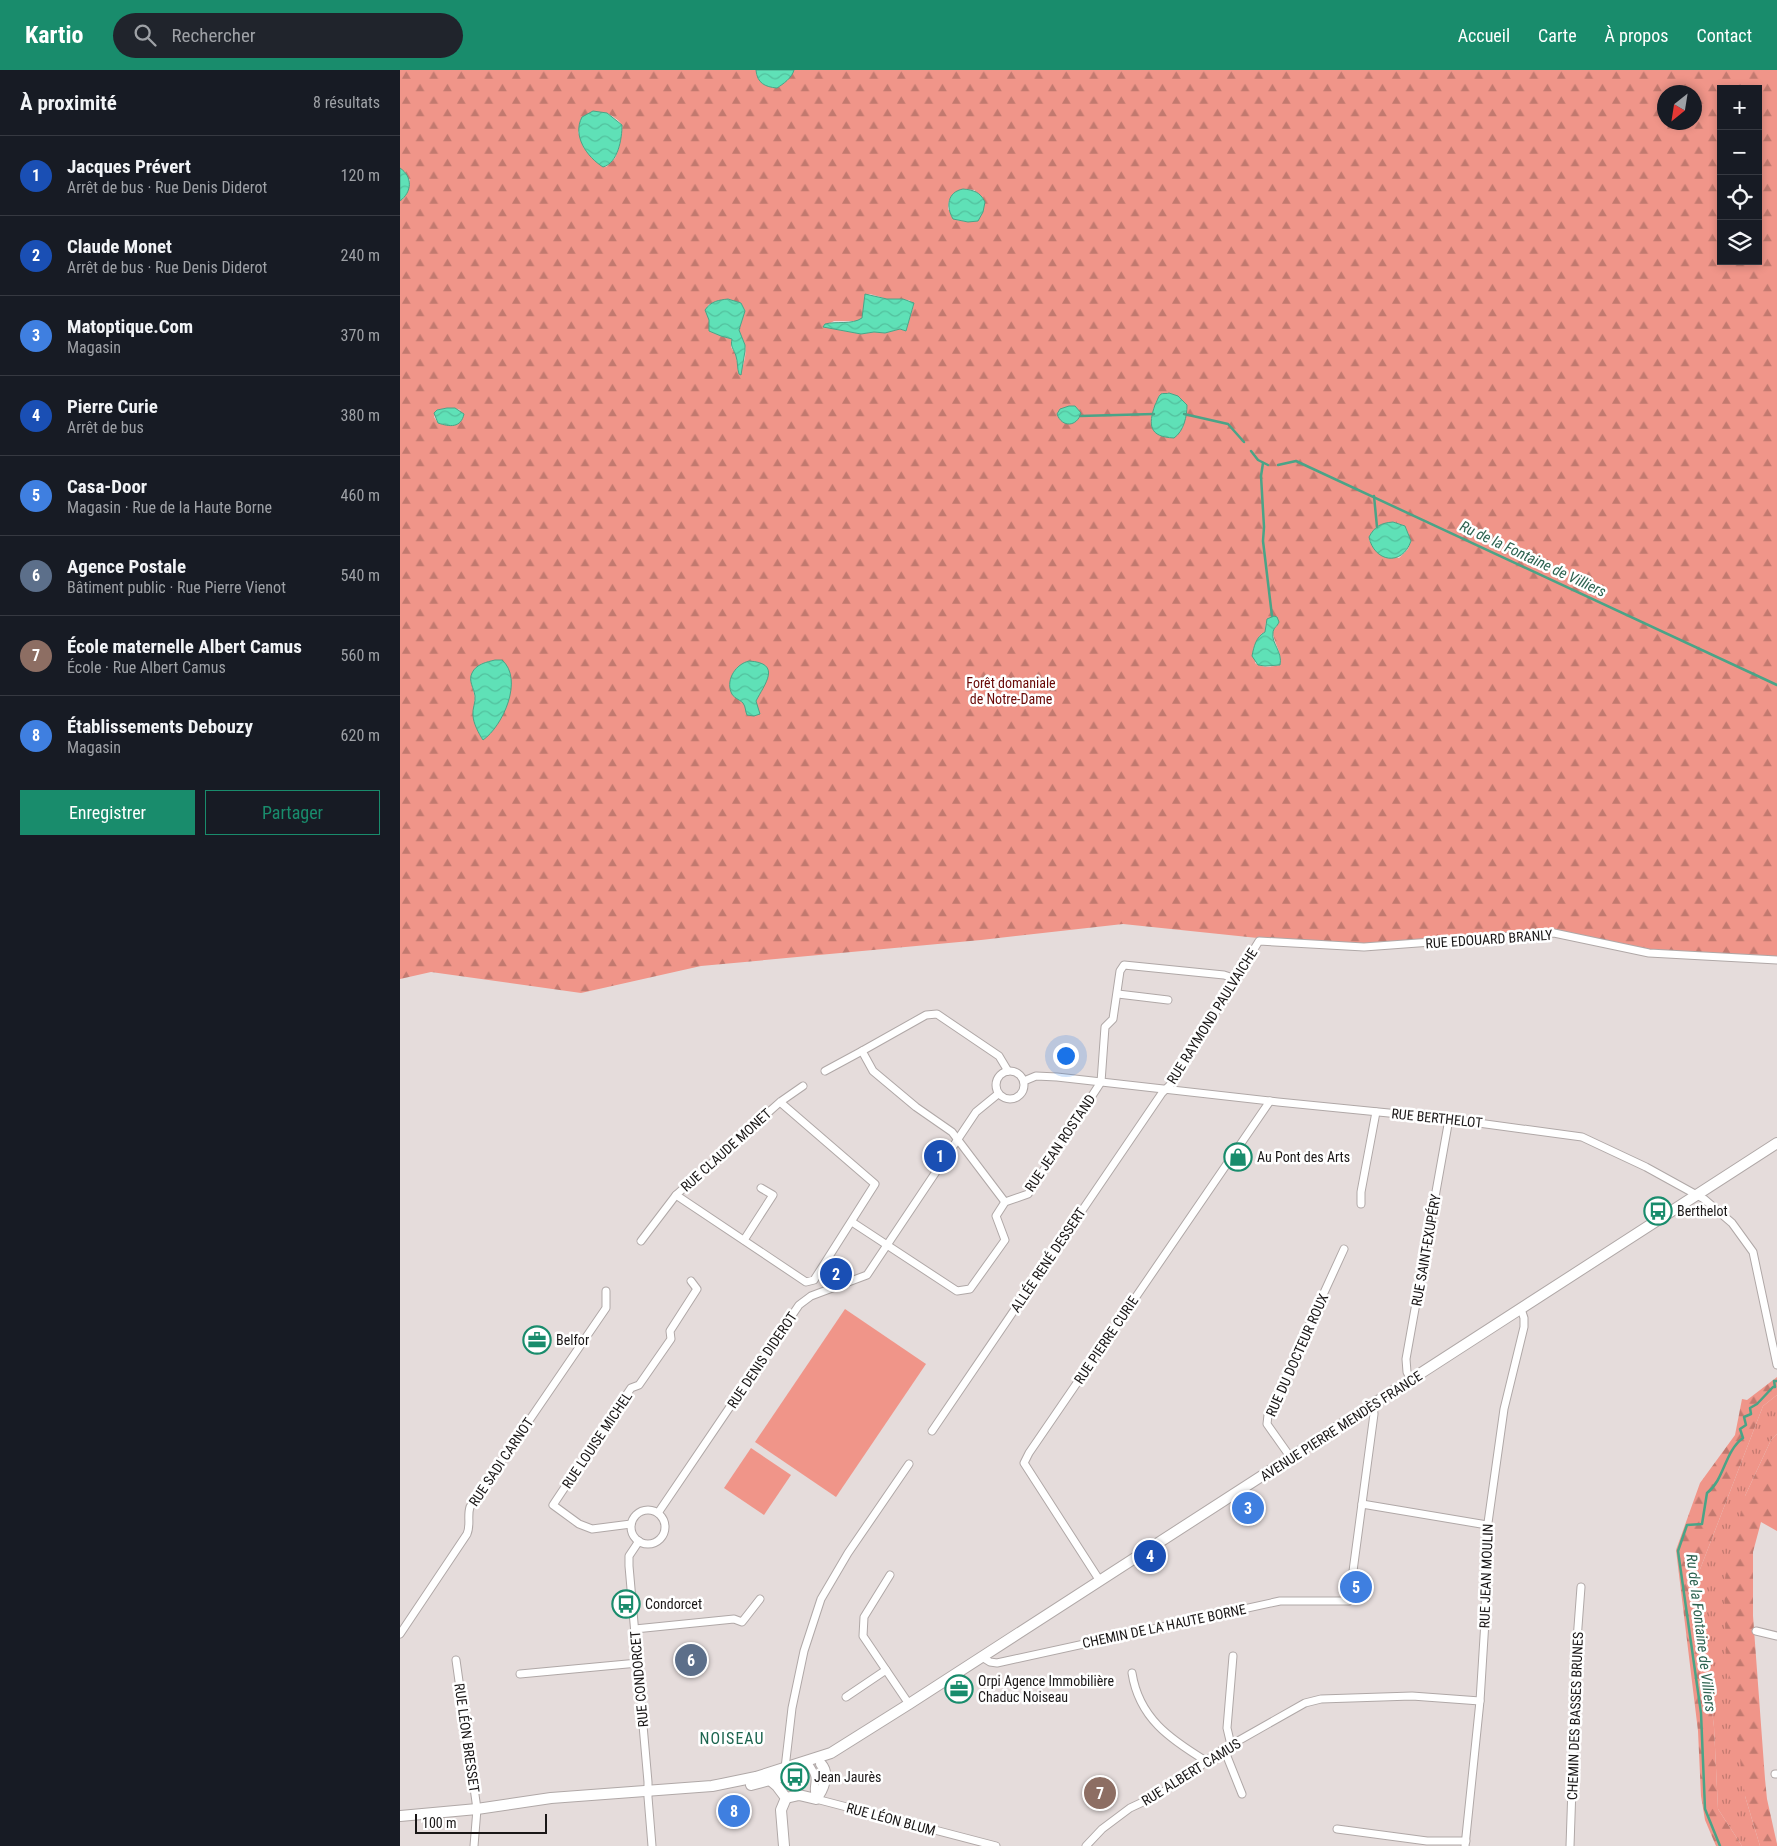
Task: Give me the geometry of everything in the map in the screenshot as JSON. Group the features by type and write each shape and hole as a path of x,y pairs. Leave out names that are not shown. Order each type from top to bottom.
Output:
{"main road":[{"name":"AVENUE PIERRE MENDÈS FRANCE","path":"712,1786 722,1788 771,1781 813,1763 841,1747 1521,1310 1777,1143"},
{"name":"AVENUE PIERRE MENDÈS FRANCE","path":"400,1816 477,1809 551,1798 712,1786 813,1763"},
{"path":"813,1763 825,1768 822,1791 816,1799"},
{"path":"771,1781 786,1798 782,1810 784,1846"},
{"name":"RUE LÉON BLUM","path":"786,1798 799,1795 816,1799"}],"street":[{"name":"RUE EDOUARD BRANLY","path":"1259,941 1364,947 1554,933 1649,953 1777,960"},
{"name":"RUE RAYMOND PAULVAICHE","path":"1164,1090 1172,1083 1259,941"},
{"path":"1101,1082 1105,1027 1113,1019 1120,971 1124,965 1224,975 1236,979"},
{"path":"1118,994 1168,1000"},
{"path":"825,1070 926,1015 937,1014 999,1056 1008,1071"},
{"path":"852,1222 957,1291 970,1289 1004,1240 996,1216 1004,1202 952,1132 916,1107 873,1071 862,1051"},
{"path":"1008,1071 1018,1073 1024,1080 1024,1090 1019,1097 1010,1100 1002,1097 996,1090 996,1080 1008,1071"},
{"path":"1024,1080 1036,1076 1164,1090"},
{"name":"RUE JEAN ROSTAND","path":"1004,1202 1028,1194 1101,1082"},
{"path":"780,1102 804,1086"},
{"name":"RUE BERTHELOT","path":"1164,1090 1449,1119 1559,1132 1573,1137 1582,1137 1646,1167 1704,1199 1732,1223 1753,1252 1777,1365"},
{"name":"ALLÉE RENÉ DESSERT","path":"932,1430 1164,1090"},
{"name":"RUE DENIS DIDEROT","path":"658,1513 799,1305 811,1296 867,1275 976,1112 998,1094"},
{"name":"RUE PIERRE CURIE","path":"1100,1581 1024,1463 1270,1101"},
{"name":"RUE CLAUDE MONET","path":"780,1102 875,1184 814,1280 806,1282 676,1195 780,1102"},
{"path":"1361,1204 1361,1192 1376,1112"},
{"name":"RUE SAINT-EXUPÉRY","path":"1411,1380 1407,1372 1406,1359 1449,1119"},
{"path":"744,1240 773,1196 761,1188"},
{"path":"641,1241 676,1195"},
{"name":"RUE DU DOCTEUR ROUX","path":"1291,1458 1268,1424 1268,1415 1344,1249"},
{"name":"RUE LOUISE MICHEL","path":"631,1524 592,1530 579,1524 553,1505 631,1388 639,1385 671,1339 670,1331 697,1289 691,1281"},
{"name":"RUE SADI CARNOT","path":"400,1634 467,1534 470,1528 468,1513 470,1507 606,1308 606,1291"},
{"name":"RUE JEAN MOULIN","path":"1466,1844 1480,1701 1487,1525 1504,1409 1524,1327 1524,1318 1521,1310"},
{"path":"1373,1405 1374,1414 1362,1504 1487,1525"},
{"path":"785,1768 792,1708 802,1660 821,1599 848,1553 909,1464"},
{"name":"CHEMIN DE LA HAUTE BORNE","path":"982,1657 990,1662 997,1663 1280,1601 1349,1601 1362,1504"},
{"path":"647,1510 658,1513 662,1517 665,1528 660,1539 650,1543 639,1540 633,1534 631,1524 637,1514 647,1510"},
{"name":"RUE CONDORCET","path":"639,1540 629,1556 652,1846"},
{"path":"890,1575 864,1617 863,1636 909,1704"},
{"name":"CHEMIN DES BASSES BRUNES","path":"1570,1846 1577,1640 1581,1587"},
{"path":"635,1629 734,1619 742,1622 760,1599"},
{"path":"1756,1631 1777,1636"},
{"path":"1233,1656 1227,1728 1228,1747 1242,1794"},
{"name":"RUE LÉON BRESSET","path":"456,1660 477,1809 474,1846"},
{"path":"520,1674 638,1663"},
{"path":"846,1697 886,1670"},
{"path":"1132,1673 1134,1686 1155,1724 1178,1743 1206,1761"},
{"name":"RUE ALBERT CAMUS","path":"1086,1846 1102,1829 1130,1808 1158,1795 1187,1777 1215,1754 1305,1704 1321,1699 1412,1696 1480,1701"},
{"name":"RUE LÉON BLUM","path":"816,1799 996,1846"},
{"path":"1337,1829 1427,1841 1466,1844"}],"green space":[{"name":"Forêt domaniale de Notre-Dame","path":"400,70 756,70 758,78 762,83 777,88 787,80 794,70 1777,70 1777,957 1651,950 1556,931 1364,949 1123,924 981,940 701,966 581,993 431,972 400,979 400,201 404,198 410,180 400,168","holes":["607,113 616,118 622,126 622,133 618,152 614,159 606,167 584,148 578,132","963,189 975,190 968,222 957,220 948,209 949,200","870,294 887,299 909,300 914,304 906,331 900,329 885,333 861,334 823,327 834,321 859,321 864,312 864,296","728,299 741,303 745,311 739,330 745,353 739,374 736,355 731,347 732,339 710,331 708,305","1159,396 1187,409 1183,427 1169,438 1156,433 1151,419","447,408 461,410 438,423 434,417 437,410","1393,522 1405,526 1411,541 1408,549 1399,558 1376,551 1369,540","1266,622 1277,626 1273,629 1273,634 1280,655 1280,665 1267,667 1255,663 1261,634 1265,632","495,660 511,675 511,684 504,710 495,727 483,740 473,716 475,698 472,685 481,664"]},
{"path":"845,1309 926,1364 836,1497 755,1442"},
{"path":"1777,1377 1777,1395 1763,1406 1699,1572 1701,1618 1714,1727 1718,1809 1742,1846 1716,1846 1705,1820 1701,1796 1698,1731 1676,1550 1700,1483 1735,1435 1742,1399 1747,1400"},
{"path":"1777,1395 1777,1434 1771,1440 1745,1496 1745,1796 1760,1846 1742,1846 1718,1809 1714,1727 1701,1618 1699,1572 1763,1406"},
{"path":"1777,1434 1777,1531 1761,1522 1753,1552 1753,1616 1765,1779 1767,1799 1777,1844 1777,1846 1760,1846 1745,1796 1726,1651 1724,1583 1745,1496 1771,1440"},
{"path":"751,1448 791,1475 764,1515 724,1488"}],"water":[{"path":"756,70 794,70 789,78 777,88 762,84"},
{"path":"593,111 607,113 622,125 616,156 608,165 603,167 587,152 580,139 579,124 582,117"},
{"path":"400,168 409,180 409,189 400,201"},
{"path":"963,189 976,192 985,202 983,212 978,221 968,222 953,219 949,210 949,201 954,193"},
{"path":"865,294 887,299 903,299 914,303 906,331 900,329 885,333 861,334 823,327 829,323 849,322 862,318"},
{"path":"728,299 741,303 745,311 739,330 745,345 741,375 739,374 737,358 732,346 732,339 709,331 709,320 705,310 713,303"},
{"path":"1169,393 1178,396 1187,405 1184,423 1174,438 1155,432 1151,424 1159,396"},
{"path":"1075,406 1081,413 1076,421 1066,424 1059,419 1057,414 1060,409"},
{"path":"455,408 464,414 463,419 458,424 451,426 438,423 434,413 437,410"},
{"path":"1393,522 1405,526 1411,541 1401,555 1389,558 1376,552 1369,537 1379,526"},
{"path":"1274,616 1277,617 1279,622 1274,630 1273,637 1280,656 1280,665 1258,665 1252,656 1255,645 1259,636 1265,632 1267,619"},
{"path":"502,660 508,668 511,690 504,714 498,724 483,740 473,718 475,698 471,676 479,665"},
{"path":"749,661 766,666 768,670 766,682 756,701 760,714 754,716 747,715 744,704 733,696 730,687 733,673 740,665"}],"waterway":[{"path":"1080,416 1154,414"},
{"path":"1184,414 1228,424 1244,442"},
{"path":"1251,451 1258,460 1268,465"},
{"name":"Ru de la Fontaine de Villiers","path":"1278,465 1296,461 1777,685"},
{"path":"1263,463 1261,476 1263,541 1272,616"},
{"path":"1374,496 1377,527"},
{"name":"Ru de la Fontaine de Villiers","path":"1720,1846 1705,1809 1701,1713 1678,1551 1687,1525 1702,1524 1707,1493 1718,1480 1732,1451 1743,1438 1740,1429 1746,1425 1744,1417 1751,1414 1750,1408 1775,1387 1774,1381 1777,1381"}],"place":[{"name":"Jacques Prévert","path":"940,1156"},
{"name":"Au Pont des Arts","path":"1238,1157"},
{"name":"Berthelot","path":"1658,1211"},
{"name":"Claude Monet","path":"836,1274"},
{"name":"Belfor","path":"537,1340"},
{"name":"Matoptique.Com","path":"1248,1508"},
{"name":"Pierre Curie","path":"1150,1556"},
{"name":"Casa-Door","path":"1356,1587"},
{"name":"Condorcet","path":"626,1604"},
{"name":"Agence Postale","path":"691,1660"},
{"name":"Orpi Agence Immobilière Chaduc Noiseau","path":"959,1689"},
{"name":"Jean Jaurès","path":"795,1777"},
{"name":"École maternelle Albert Camus","path":"1100,1793"},
{"name":"Établissements Debouzy","path":"734,1811"}],"district":[{"name":"NOISEAU","path":"732,1738"}]}
